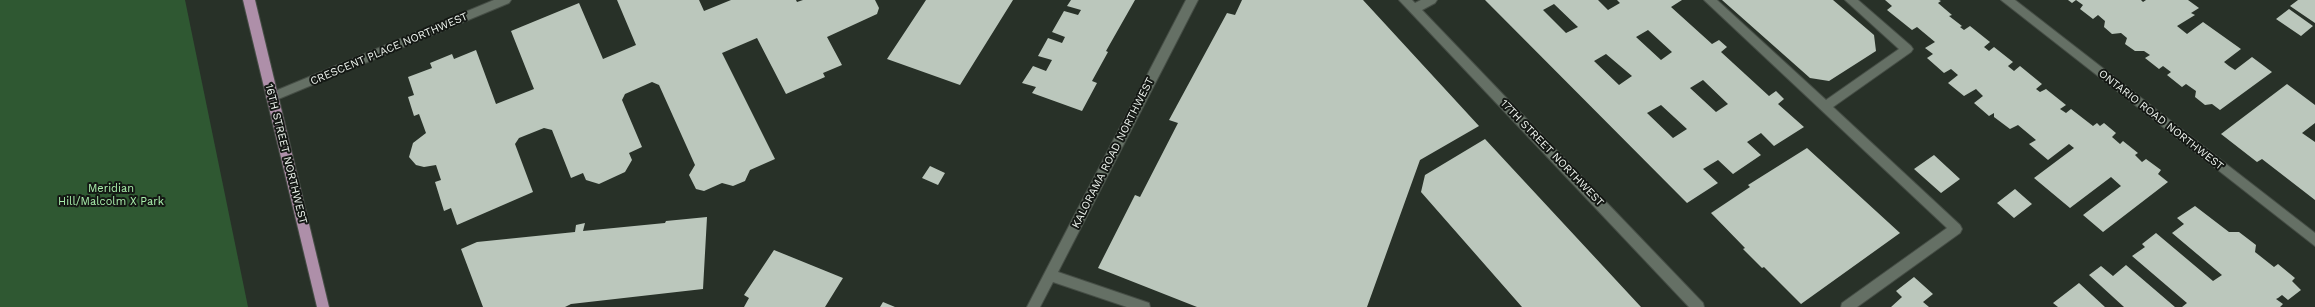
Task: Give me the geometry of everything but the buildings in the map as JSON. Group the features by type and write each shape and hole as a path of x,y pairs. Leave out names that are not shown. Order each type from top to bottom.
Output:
{"main road":[{"name":"16TH STREET NORTHWEST","path":"248,0 323,307"}],"street":[{"name":"CRESCENT PLACE NORTHWEST","path":"272,97 505,0"},
{"name":"KALORAMA ROAD NORTHWEST","path":"1034,307 1192,0"},
{"name":"17TH STREET NORTHWEST","path":"1405,0 1698,307"},
{"path":"1414,9 1431,0"},
{"path":"1710,0 1956,229 1847,307"},
{"path":"1825,107 1907,49 1851,0"},
{"name":"ONTARIO ROAD NORTHWEST","path":"2007,0 2315,240"},
{"path":"1050,275 1144,307"}],"green space":[{"name":"Meridian Hill/Malcolm X Park","path":"0,0 185,0 248,307 0,307"}]}
